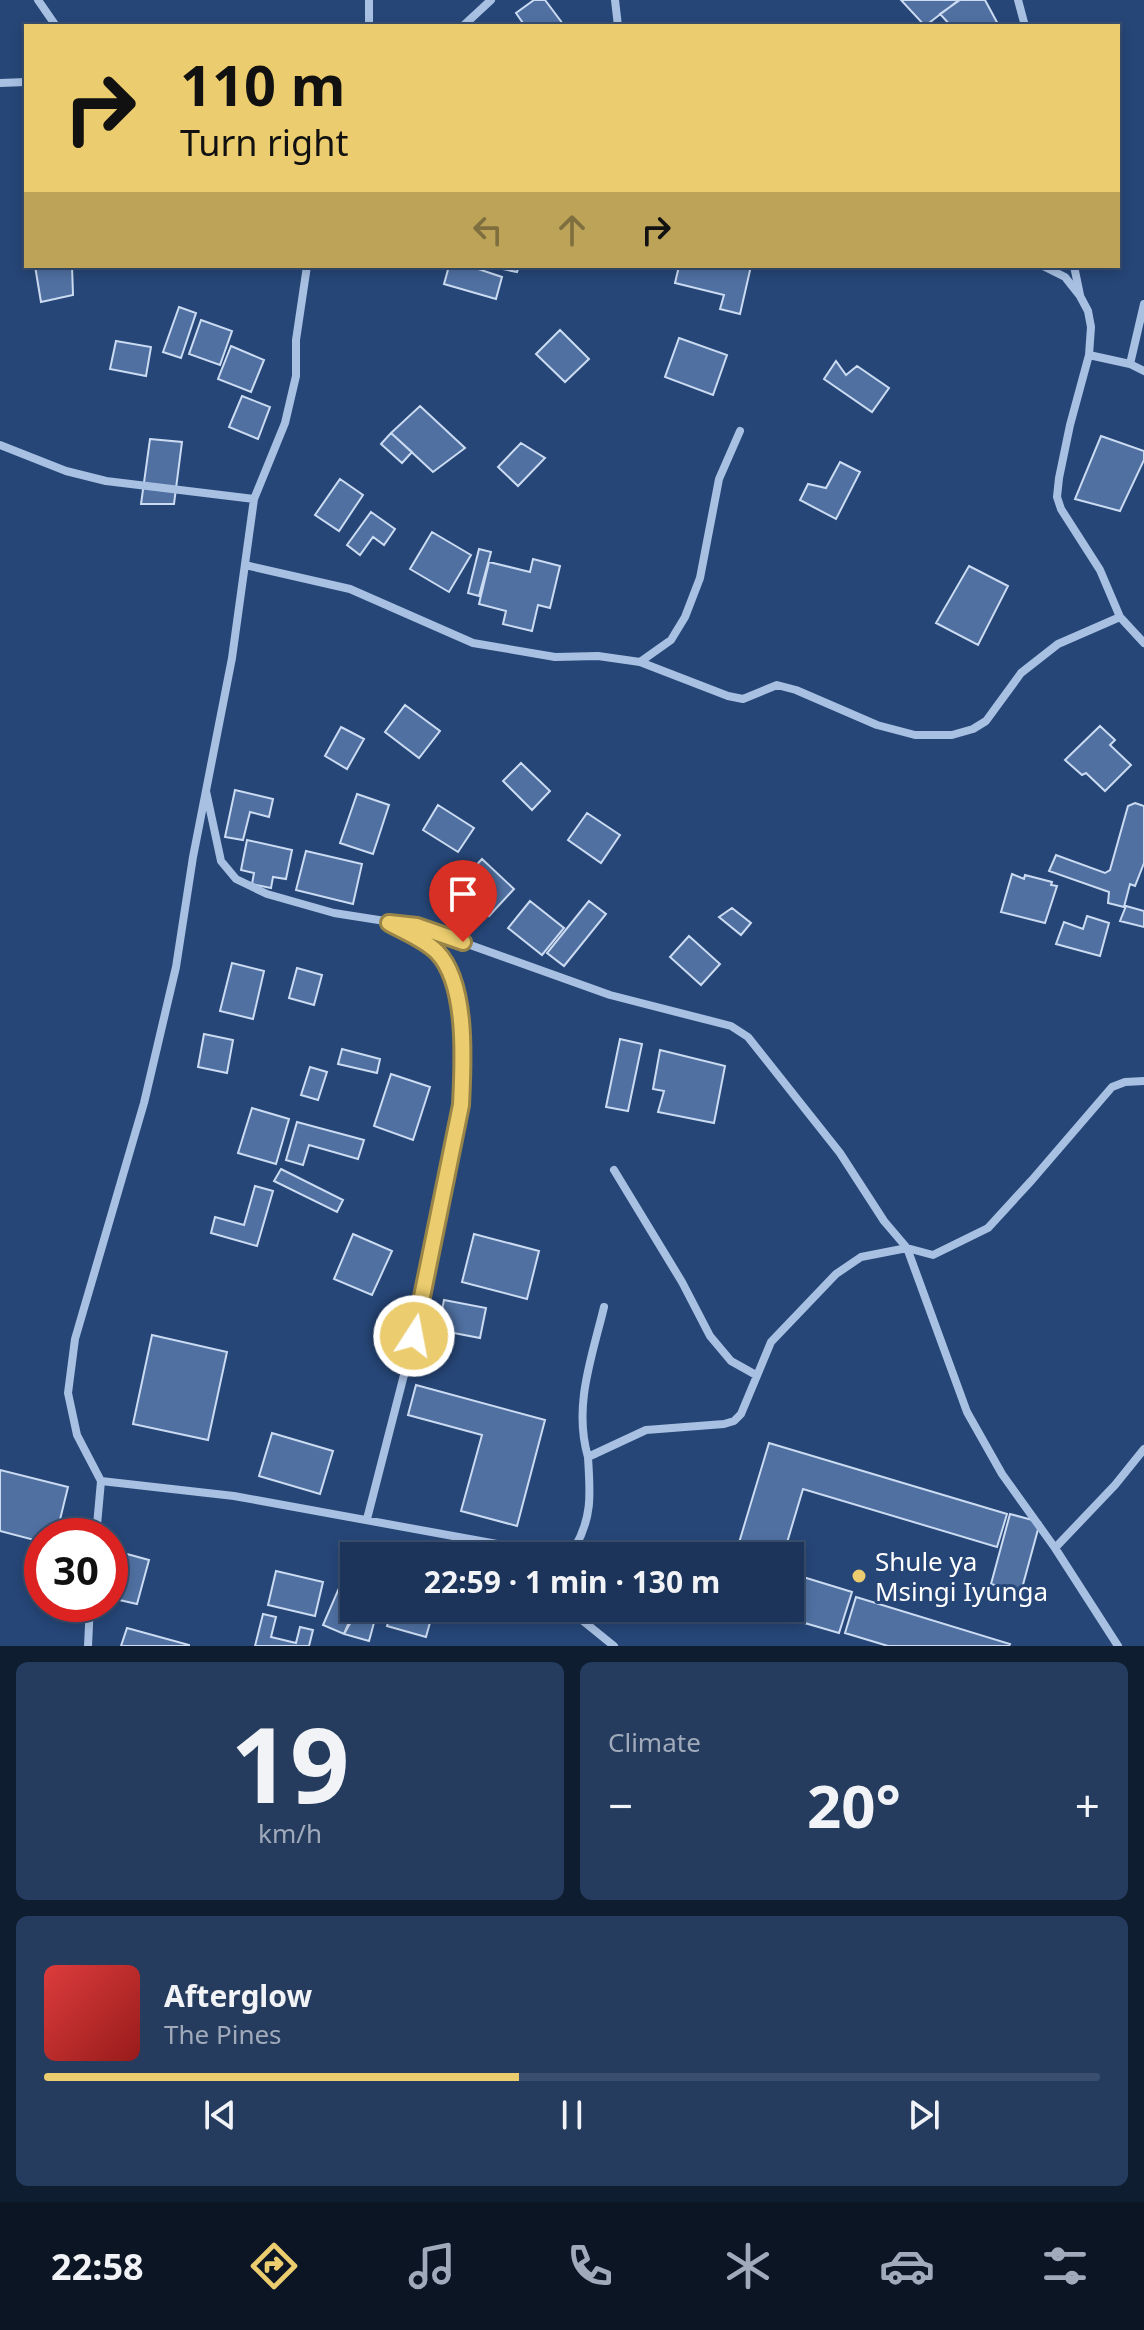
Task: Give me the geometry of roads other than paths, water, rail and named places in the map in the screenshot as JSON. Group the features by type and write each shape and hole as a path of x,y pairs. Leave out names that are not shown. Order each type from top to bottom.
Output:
{"street":[{"path":"38,0 55,24"},
{"path":"369,0 369,24"},
{"path":"465,24 491,0"},
{"path":"615,0 618,24"},
{"path":"1018,0 1024,24"},
{"path":"0,83 24,82"},
{"path":"98,1518 101,1481 77,1435 68,1393 75,1339 144,1103 176,967 232,658 254,499 285,423 296,376 296,340 307,268"},
{"path":"1047,268 1065,277 1080,296 1088,311 1091,341 1070,425 1057,497 1061,509 1100,570 1120,617 1144,643"},
{"path":"1074,268 1080,296"},
{"path":"1130,364 1144,304"},
{"path":"1089,355 1130,364 1144,371"},
{"path":"640,662 671,640 685,617 700,578 719,479 740,431"},
{"path":"0,445 66,471 106,481 254,499"},
{"path":"245,565 350,589 473,643 555,657 598,656 640,662 743,699 777,685 796,690 877,725 915,735 952,735 973,729 986,721 1021,673 1058,644 1120,617"},
{"path":"206,791 221,861 236,879 267,894 301,905 417,926 610,995 731,1026 748,1037 840,1153 884,1221 907,1248 967,1412 1002,1474 1055,1548 1118,1646"},
{"path":"367,1519 414,1336 456,1135 463,1074 459,1008 450,969 426,942 389,923"},
{"path":"588,1457 646,1430 734,1421 741,1414 771,1342 836,1274 861,1257 907,1248 933,1255 988,1228 1112,1087 1125,1082 1144,1081"},
{"path":"614,1170 682,1282 710,1336 731,1361 756,1375"},
{"path":"578,1542 587,1527 591,1498 581,1421 584,1387 604,1307"},
{"path":"1055,1548 1115,1485 1144,1449"},
{"path":"101,1481 234,1496 487,1542"},
{"path":"88,1646 89,1622"},
{"path":"584,1622 614,1646"}],"place":[{"name":"Shule ya Msingi Iyunga","path":"859,1576"}]}
